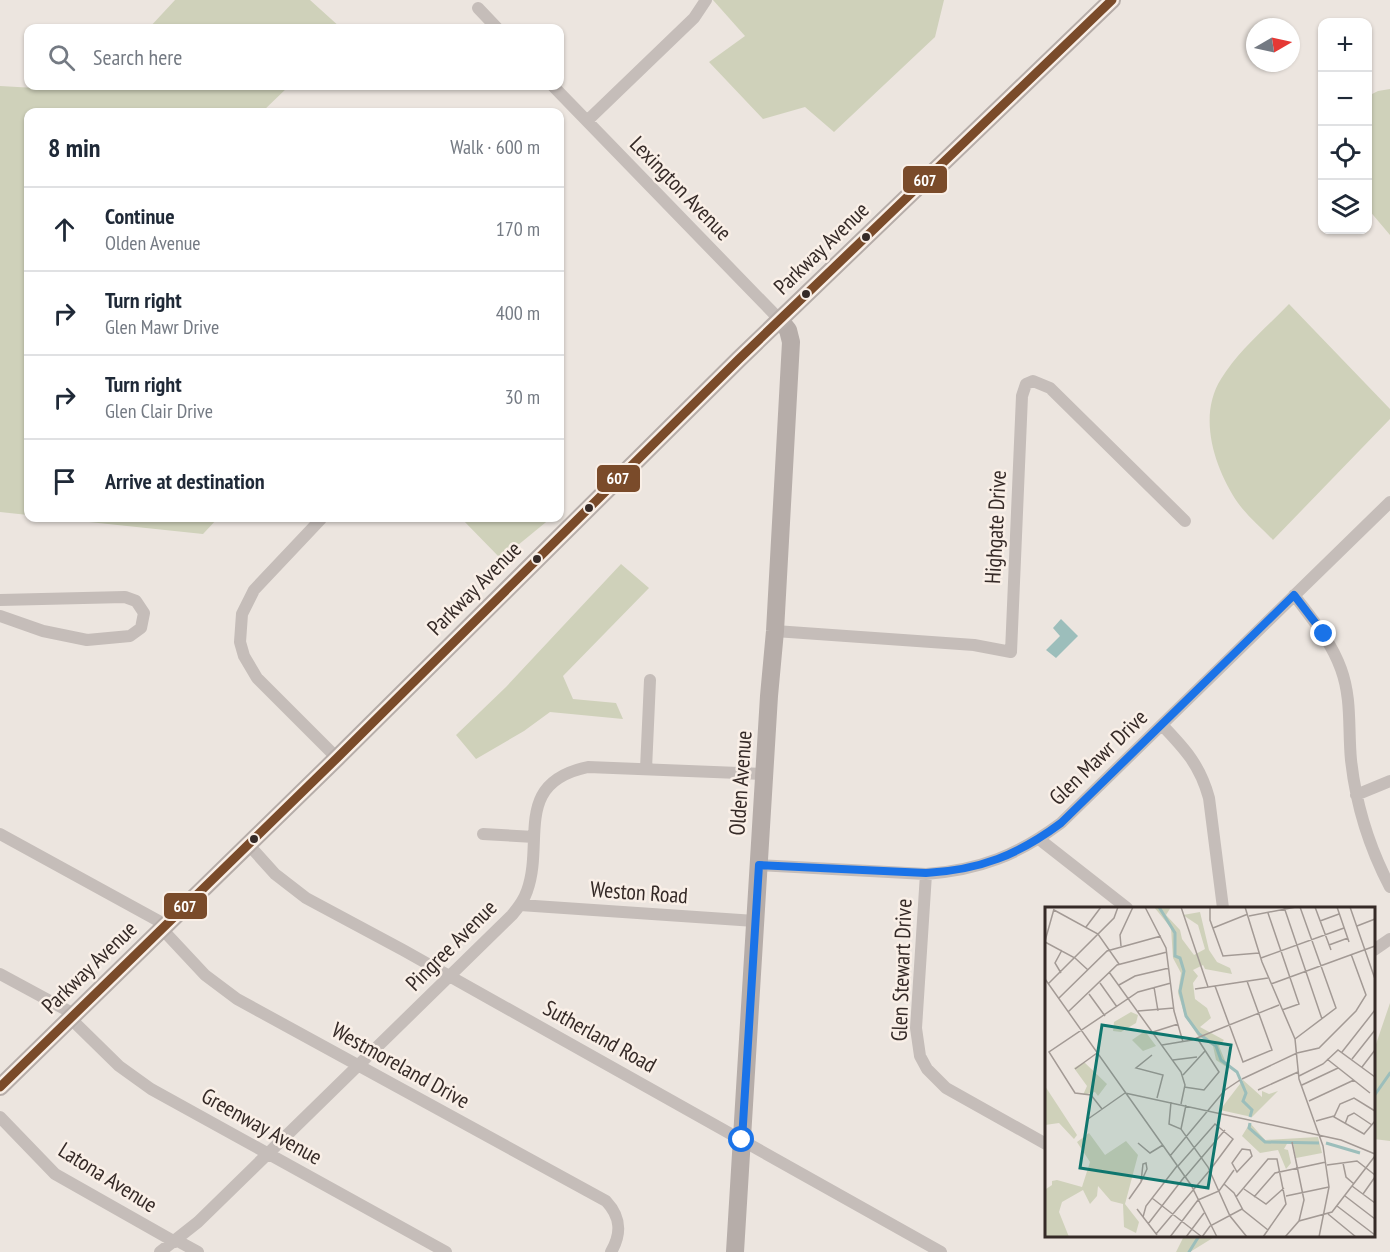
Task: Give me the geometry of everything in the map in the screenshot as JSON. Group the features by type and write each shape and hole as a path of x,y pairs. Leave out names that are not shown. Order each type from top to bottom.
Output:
{"main road":[{"name":"Parkway Avenue","path":"0,1087 780,320 1112,0"},
{"name":"Olden Avenue","path":"735,1252 791,342 788,330 780,320"}],"street":[{"path":"587,121 694,18 706,0"},
{"path":"478,8 493,24"},
{"name":"Lexington Avenue","path":"557,90 780,320"},
{"name":"Highgate Drive","path":"775,631 974,645 1011,652 1023,396 1026,384 1033,381 1050,388 1185,521"},
{"name":"Glen Mawr Drive","path":"759,865 926,873 960,870 993,862 1040,839 1061,823 1390,502"},
{"path":"318,522 254,590 242,614 240,642 244,656 257,678 337,758"},
{"path":"1294,595 1324,634 1341,671 1349,710 1351,758 1356,795 1371,847 1390,887"},
{"path":"0,600 125,597 136,601 144,613 141,628 136,633 129,636 87,640 43,631 0,616"},
{"path":"646,769 650,680"},
{"path":"1162,725 1189,754 1204,782 1209,798 1222,907"},
{"name":"Pingree Avenue","path":"160,1252 198,1222 520,905 527,892 530,879 535,814 539,802 553,783 575,770 588,767 764,774"},
{"path":"1356,795 1390,781"},
{"name":"Westmoreland Drive","path":"0,834 164,927 206,975 224,989 606,1201 617,1216 619,1231 611,1252"},
{"path":"483,834 534,837"},
{"path":"1040,839 1121,907"},
{"name":"Sutherland Road","path":"248,844 275,874 306,898 450,976 941,1252"},
{"name":"Glen Stewart Drive","path":"926,873 916,1028 920,1056 927,1069 946,1088 1045,1143"},
{"name":"Weston Road","path":"520,905 755,921"},
{"path":"1375,949 1390,939"},
{"name":"Greenway Avenue","path":"0,974 72,1016 119,1066 137,1080 446,1252"},
{"name":"Latona Avenue","path":"0,1117 55,1174 198,1252"}],"green space":[{"path":"175,0 310,0 337,24 153,24"},
{"path":"713,0 944,0 935,37 834,132 805,107 763,119 709,62 745,36"},
{"path":"0,86 24,87 24,90 285,90 266,108 24,108 24,515 0,512"},
{"path":"1390,89 1390,235 1372,214 1372,94"},
{"path":"1289,304 1390,409 1390,419 1273,540 1238,503 1222,475 1212,442 1210,410 1214,394 1228,369 1244,349"},
{"path":"89,522 214,522 203,534"},
{"path":"465,522 546,522 501,559"},
{"path":"621,564 649,588 563,676 573,699 616,703 623,719 550,712 524,731 476,759 456,735 506,687"},
{"path":"1390,1003 1390,1141 1375,1139 1375,1047"},
{"path":"1184,1237 1214,1237 1190,1252 1176,1252"}],"water":[{"path":"1061,619 1078,636 1056,658 1046,650 1060,636 1053,628"}],"waterway":[{"path":"1375,1095 1390,1073"},
{"path":"1189,1252 1198,1237"}],"transit line":[{"name":"607","path":"0,1087 337,758 739,359 1112,0"}],"route":[{"path":"742,1140 759,865 926,873 948,872 993,862 1040,839 1061,823 1294,595 1324,634"}]}
